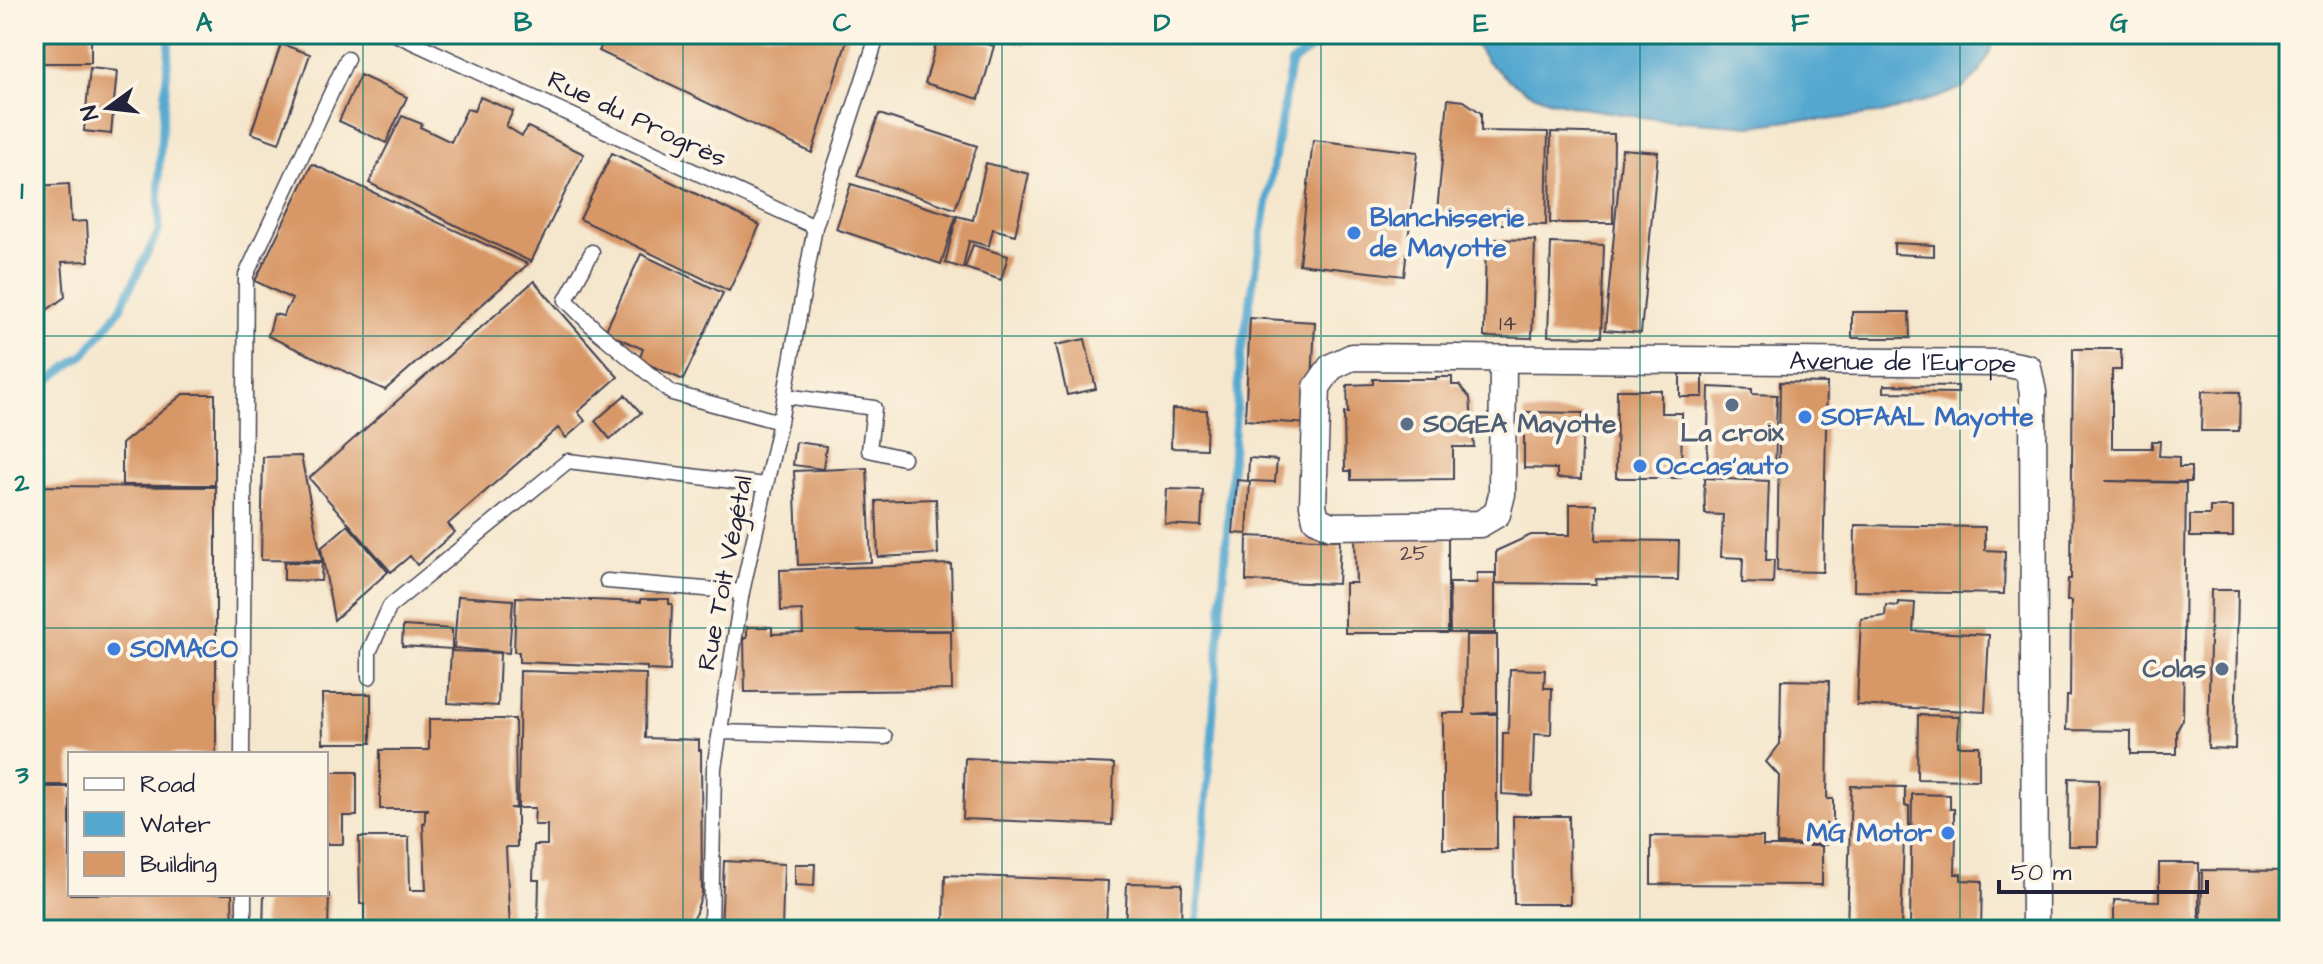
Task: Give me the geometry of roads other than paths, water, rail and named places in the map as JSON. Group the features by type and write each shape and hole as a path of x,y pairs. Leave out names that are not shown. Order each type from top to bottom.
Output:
{"street":[{"name":"Avenue de l’Europe","path":"1503,359 1502,494 1497,514 1480,524 1331,526 1316,519 1313,505 1317,387 1331,367 1352,357 2003,363 2028,368 2033,392 2035,930"}],"lane":[{"name":"Rue du Progrès","path":"395,34 815,227"},
{"name":"Rue Toit Végétal","path":"711,930 714,768 742,592 780,422 815,227 878,34"},
{"path":"242,752 246,275 347,59"},
{"path":"592,252 566,300 597,331 672,393 780,422"},
{"path":"785,396 874,408 869,450 903,458"},
{"path":"369,677 369,652 390,606 568,461 765,485"},
{"path":"607,581 742,592"},
{"path":"720,732 885,737"},
{"path":"244,896 244,930"}],"water":[{"path":"1468,34 1994,34 1990,52 1979,74 1964,87 1939,97 1884,113 1752,126 1656,119 1548,100 1508,79 1488,62"}],"waterway":[{"path":"34,391 85,354 120,309 159,230 159,169 170,34"},
{"path":"1197,930 1240,360 1291,63 1332,34"}],"place":[{"name":"Blanchisserie de Mayotte","path":"1354,233"},
{"name":"La croix","path":"1732,405"},
{"name":"SOFAAL Mayotte","path":"1805,417"},
{"name":"SOGEA Mayotte","path":"1407,424"},
{"name":"Occas’auto","path":"1640,466"},
{"name":"SOMACO","path":"114,649"},
{"name":"Colas","path":"2222,669"},
{"name":"MG Motor","path":"1948,833"}]}
